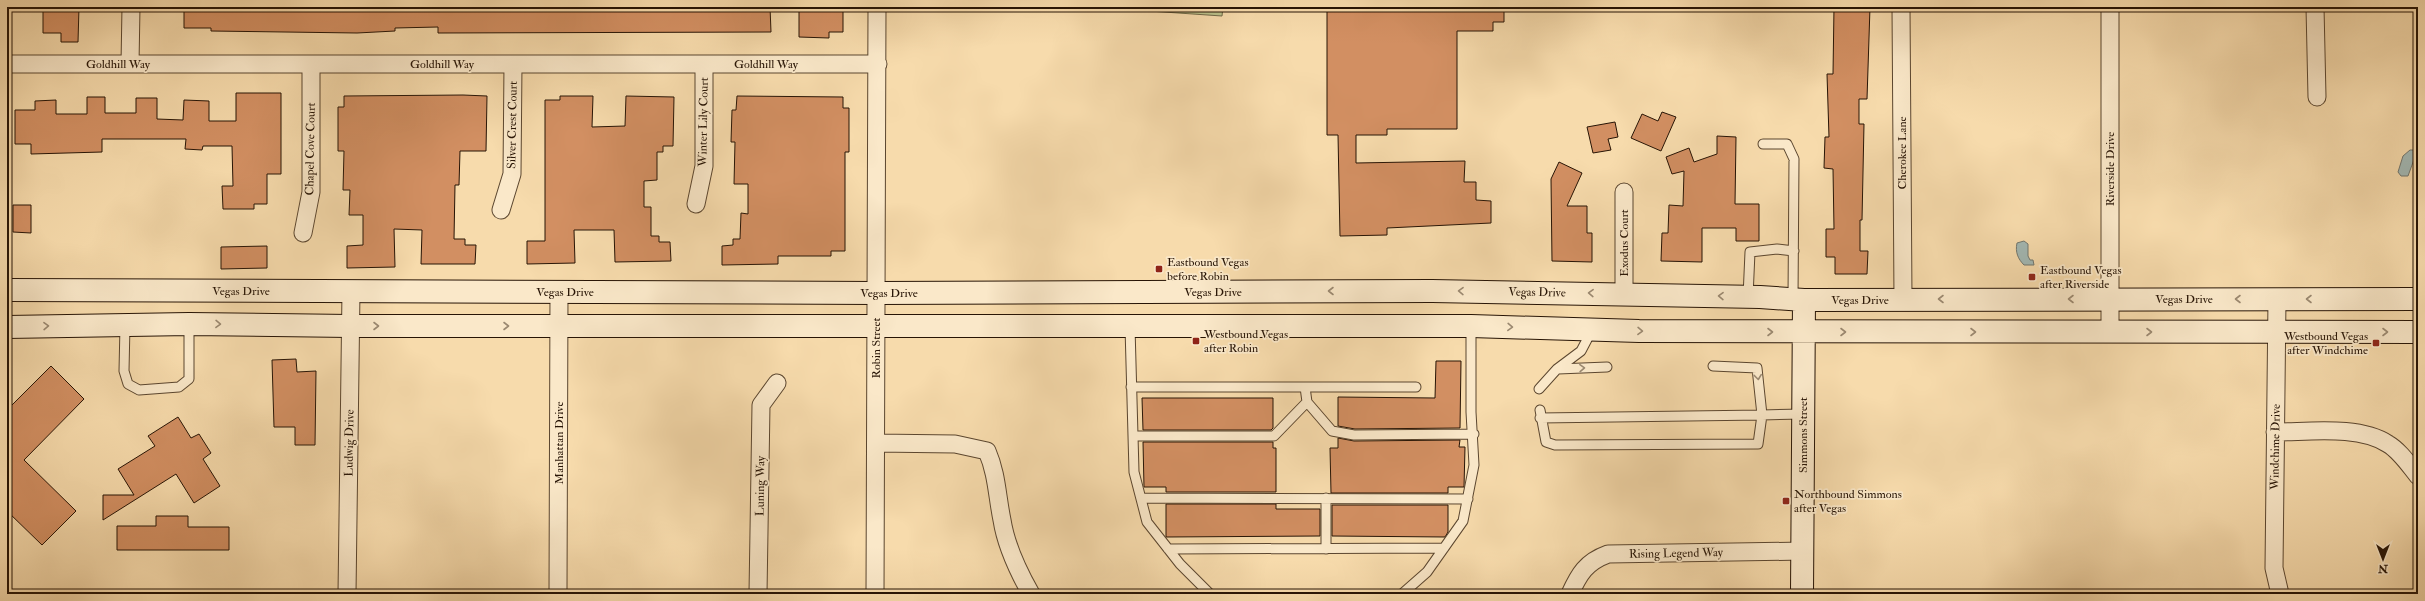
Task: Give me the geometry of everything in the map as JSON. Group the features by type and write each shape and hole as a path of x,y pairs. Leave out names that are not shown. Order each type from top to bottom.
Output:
{"main road":[{"name":"Vegas Drive","path":"7,290 877,293 1288,291 1624,294 1748,297 1799,300 2418,299"},
{"path":"1288,291 1290,326"},
{"name":"Simmons Street","path":"1799,300 1804,332 1802,594"},
{"path":"7,327 188,324 350,326 1471,326 1592,330 1804,332 2418,332"}],"street":[{"path":"130,7 130,64"},
{"name":"Robin Street","path":"876,594 877,7"},
{"name":"Cherokee Lane","path":"1901,7 1903,300"},
{"name":"Riverside Drive","path":"2110,7 2110,332"},
{"path":"2315,7 2317,98"},
{"name":"Goldhill Way","path":"7,64 878,64"},
{"name":"Chapel Cove Court","path":"303,233 311,192 311,64"},
{"name":"Silver Crest Court","path":"501,210 512,174 512,64"},
{"name":"Winter Lily Court","path":"696,204 704,166 704,64"},
{"name":"Exodus Court","path":"1624,192 1624,294"},
{"name":"Ludwig Drive","path":"348,594 351,291"},
{"name":"Manhattan Drive","path":"558,594 559,292"},
{"name":"Windchime Drive","path":"2277,300 2274,568 2280,594"},
{"name":"Luning Way","path":"758,594 761,405 777,383"},
{"path":"2276,432 2360,432 2376,437 2396,450 2418,476"},
{"path":"876,443 955,444 987,451 995,470 1002,521 1011,552 1031,594"},
{"name":"Rising Legend Way","path":"1570,594 1582,570 1595,559 1608,554 1803,551"}],"lane":[{"path":"1763,144 1787,144 1794,159 1794,251 1799,300"},
{"path":"1748,297 1750,252 1777,249 1794,251"},
{"path":"125,325 124,371 128,384 138,390 179,387 189,379 188,324"},
{"path":"1402,594 1427,572 1464,521 1474,465 1474,434 1471,412 1471,326"},
{"path":"1130,327 1130,387 1134,472 1147,522 1180,564 1210,594"},
{"path":"1539,389 1557,369 1581,351 1592,330"},
{"path":"1713,366 1757,368 1762,415 1758,444 1555,445 1546,442 1540,414 1762,415 1803,414"},
{"path":"1557,369 1607,367"},
{"path":"1130,387 1416,387"},
{"path":"1306,387 1307,402 1332,431 1354,435 1474,434"},
{"path":"1133,436 1274,436 1307,402"},
{"path":"1141,498 1468,499"},
{"path":"1326,498 1326,549"},
{"path":"1168,549 1444,548"}],"green space":[{"path":"1091,7 1223,7 1222,16"}],"water":[{"path":"2410,150 2414,150 2416,154 2408,176 2401,176 2398,172 2403,156"},
{"path":"2024,241 2028,244 2028,256 2030,260 2033,260 2034,265 2024,265 2020,260 2016,249 2017,243"}],"building":[{"path":"43,7 79,7 78,42 61,42 61,33 43,33"},
{"path":"184,7 770,7 771,32 438,33 438,27 395,28 395,31 357,33 211,31 211,28 184,28"},
{"path":"799,7 843,7 843,32 829,32 829,38 799,37"},
{"path":"1327,7 1504,7 1504,22 1493,22 1493,31 1457,31 1457,129 1387,129 1387,135 1356,135 1356,163 1465,161 1464,182 1476,182 1476,200 1491,201 1491,223 1387,228 1387,235 1340,236 1338,135 1327,135"},
{"path":"1834,7 1870,7 1867,99 1859,99 1859,124 1864,124 1860,251 1868,251 1867,274 1835,274 1835,257 1826,257 1826,229 1834,229 1833,169 1824,168 1825,137 1829,137 1827,74 1833,74"},
{"path":"236,93 281,93 281,174 267,174 267,204 254,204 254,209 223,209 222,186 233,186 232,146 203,146 202,150 185,149 186,139 102,139 102,152 31,154 31,144 15,144 15,110 35,110 35,101 56,100 56,114 87,114 87,97 105,97 105,113 136,113 136,98 157,98 157,119 183,120 184,100 209,101 209,121 236,121"},
{"path":"344,96 487,96 486,151 460,151 459,185 455,185 454,239 465,239 465,245 476,245 475,264 421,264 422,230 394,229 395,267 347,268 347,246 363,245 363,215 349,215 350,190 343,190 344,151 338,151 338,107 344,107"},
{"path":"560,96 593,96 592,127 625,126 626,96 674,97 673,146 663,146 663,152 657,152 657,180 644,181 644,207 651,207 651,236 659,236 659,242 670,242 671,261 615,262 614,230 574,230 575,263 527,264 527,241 545,241 545,100 560,100"},
{"path":"737,96 843,97 843,108 849,108 849,152 845,152 845,251 831,251 831,256 778,256 778,264 722,265 722,246 733,245 733,239 740,239 741,213 748,214 748,184 734,184 735,142 731,142 732,110 736,110"},
{"path":"1662,112 1676,117 1661,151 1631,138 1642,114 1658,121"},
{"path":"1615,122 1618,137 1608,139 1611,150 1593,153 1587,127"},
{"path":"1717,136 1736,137 1735,204 1759,204 1759,241 1736,241 1736,228 1702,228 1702,262 1661,261 1662,233 1668,233 1669,205 1683,206 1684,171 1672,174 1666,157 1689,148 1694,162 1717,154"},
{"path":"1559,162 1582,173 1567,206 1587,206 1587,233 1592,233 1592,262 1552,261 1551,179"},
{"path":"13,205 31,205 31,233 13,232"},
{"path":"267,246 267,268 221,269 221,247"},
{"path":"296,359 297,372 316,371 315,445 295,445 295,427 274,427 272,360"},
{"path":"1436,361 1461,361 1460,428 1355,429 1338,426 1338,397 1435,398"},
{"path":"51,366 84,399 24,460 76,511 42,545 7,511 7,410"},
{"path":"1142,398 1273,398 1273,428 1271,430 1143,430"},
{"path":"178,417 191,438 199,434 211,453 203,459 220,486 194,503 176,474 103,520 103,495 134,495 118,469 155,446 148,436"},
{"path":"1338,438 1354,441 1460,440 1459,447 1465,447 1464,487 1448,487 1448,493 1331,493 1330,448 1338,448"},
{"path":"1143,442 1273,442 1273,448 1276,448 1276,492 1166,492 1166,487 1144,487"},
{"path":"1166,504 1276,504 1276,509 1320,509 1320,536 1166,537"},
{"path":"1332,505 1448,505 1448,532 1445,537 1332,536"},
{"path":"156,516 188,516 188,527 229,527 229,550 117,550 117,526 156,526"}],"place":[{"name":"Eastbound Vegas before Robin","path":"1159,269"},
{"name":"Eastbound Vegas after Riverside","path":"2032,277"},
{"name":"Westbound Vegas after Robin","path":"1196,341"},
{"name":"Westbound Vegas after Windchime","path":"2376,343"},
{"name":"Northbound Simmons after Vegas","path":"1786,501"}]}
